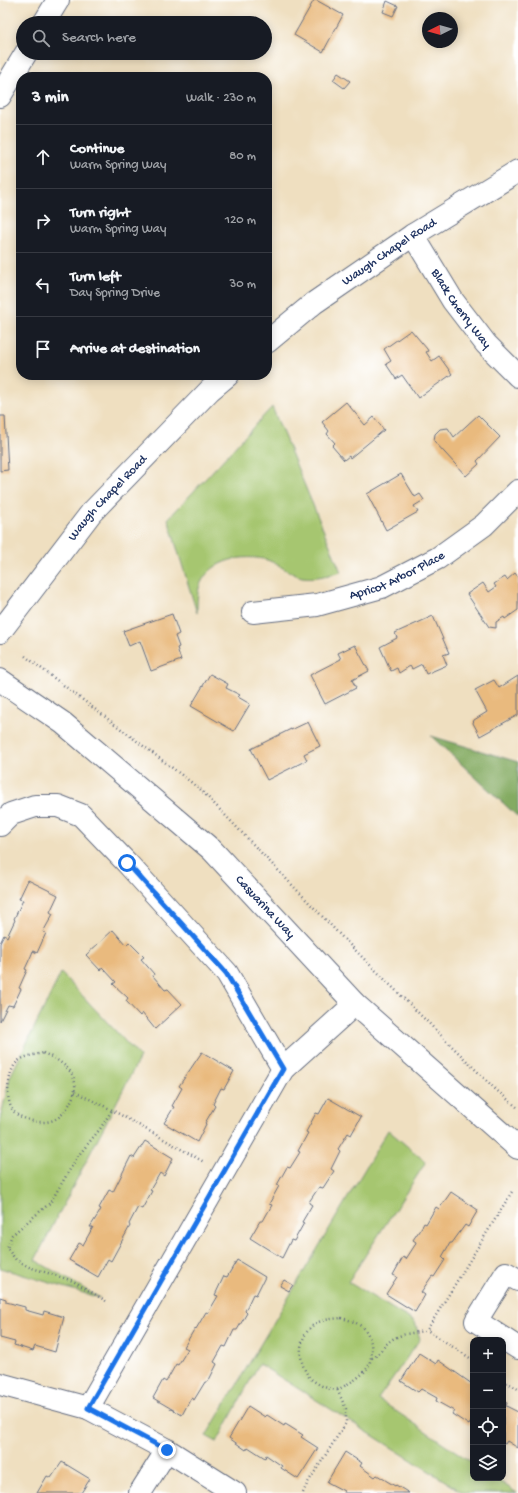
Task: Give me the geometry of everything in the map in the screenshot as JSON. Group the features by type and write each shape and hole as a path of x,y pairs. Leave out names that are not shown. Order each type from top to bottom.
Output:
{"street":[{"path":"48,16 58,0"},
{"path":"0,96 22,60"},
{"name":"Waugh Chapel Road","path":"272,338 314,303 412,235 518,171"},
{"name":"Black Cherry Way","path":"412,235 452,301 486,344 518,376"},
{"name":"Waugh Chapel Road","path":"0,632 91,513 210,390 222,380"},
{"name":"Apricot Arbor Place","path":"253,612 317,605 382,586 444,554 484,525 518,491"},
{"name":"Casuarina Way","path":"0,680 63,723 212,850 355,1004 518,1148"},
{"path":"0,825 11,814 35,806 58,806 81,815 127,863 226,973 283,1069"},
{"path":"88,1408 283,1069 355,1004"},
{"path":"518,1280 506,1273 476,1321 518,1348"},
{"path":"0,1384 88,1408 167,1450 235,1493"},
{"path":"140,1493 167,1450"}],"path":[{"path":"25,656 200,789 349,943 494,1088 518,1108"},
{"path":"43,1052 63,1063 72,1073 76,1085 75,1092 72,1101 63,1114 52,1121 39,1123 16,1114 12,1109 8,1098 8,1085 16,1064 22,1059 43,1052"},
{"path":"75,1092 112,1110 207,1164 205,1168 220,1177"},
{"path":"106,1301 73,1281 29,1267 16,1260 7,1248 12,1235 50,1203 78,1156 100,1129 112,1110"},
{"path":"427,1330 513,1190"},
{"path":"341,1318 355,1322 364,1328 370,1340 371,1358 368,1368 358,1379 337,1389 326,1388 311,1379 302,1361 301,1346 306,1331 316,1323 327,1319 341,1318"},
{"path":"371,1358 375,1357 381,1348 391,1340 405,1333 427,1330 470,1358"},
{"path":"506,1382 518,1389"},
{"path":"303,1493 307,1484 346,1423 346,1409 337,1389"}],"green space":[{"path":"272,407 341,572 317,577 302,577 268,560 253,558 234,559 216,566 203,579 198,591 197,613 168,519"},
{"path":"431,736 518,762 518,817"},
{"path":"61,973 140,1057 35,1260 100,1298 0,1268 0,1119 10,1077"},
{"path":"388,1130 426,1162 348,1282 415,1322 420,1339 378,1399 470,1461 470,1481 499,1481 517,1493 464,1493 259,1364 217,1442 206,1436"}],"building":[{"path":"314,0 343,15 323,52 294,35"},
{"path":"387,1 398,6 393,16 383,12"},
{"path":"338,73 350,81 344,88 333,80"},
{"path":"411,330 427,349 428,351 426,352 432,361 439,356 452,374 418,398 402,375 396,379 386,364 391,361 384,349"},
{"path":"346,402 365,425 374,417 384,430 350,458 349,456 344,460 332,446 335,443 327,434 329,431 322,422"},
{"path":"478,415 500,437 477,461 479,464 466,476 434,441 435,434 440,429 448,428 454,437"},
{"path":"0,416 5,416 8,470 0,471"},
{"path":"401,474 415,497 420,494 424,500 414,506 418,512 386,530 367,494"},
{"path":"515,573 518,577 518,610 505,619 504,617 496,622 496,628 489,627 467,594 483,583 489,592 496,587 494,584 505,577 507,580"},
{"path":"172,614 179,634 175,636 179,647 177,648 181,660 151,671 140,641 129,646 123,631"},
{"path":"433,616 449,653 443,655 447,665 426,674 422,664 412,669 410,666 399,673 397,668 391,671 380,647 397,638 395,633"},
{"path":"355,645 369,671 352,680 356,688 325,704 310,675 341,659 338,653"},
{"path":"210,674 228,684 226,688 240,695 238,697 250,704 234,731 191,706"},
{"path":"518,676 518,715 480,736 473,723 474,720 487,712 475,690 494,680 499,688"},
{"path":"308,722 320,746 304,754 307,760 267,780 251,749"},
{"path":"28,880 58,895 50,912 53,914 43,932 46,933 37,953 33,951 25,969 27,970 19,988 21,989 13,1006 8,1005 0,1021 0,943 4,935 7,937 15,920 14,919 23,900 19,899"},
{"path":"113,930 126,945 129,942 144,957 141,959 154,974 153,976 165,990 168,989 182,1004 155,1029 142,1013 140,1016 126,1001 128,998 113,984 116,982 104,969 102,967 100,970 86,955"},
{"path":"202,1052 234,1071 224,1089 221,1088 213,1104 215,1106 205,1123 206,1124 197,1142 164,1123 174,1107 172,1106 182,1088 179,1086"},
{"path":"328,1098 361,1117 351,1135 348,1133 338,1149 340,1151 331,1169 334,1171 323,1188 319,1187 309,1202 312,1205 302,1222 304,1223 294,1241 291,1240 282,1258 250,1238 260,1221 263,1221 272,1205 269,1204 287,1167 290,1168 300,1152 298,1151 308,1133 306,1132 316,1113 319,1114"},
{"path":"145,1141 173,1158 164,1176 160,1173 150,1190 152,1191 142,1209 138,1207 129,1224 130,1226 111,1261 108,1259 98,1277 69,1260 79,1243 83,1245 93,1227 90,1227 99,1213 101,1209 99,1208 109,1190 113,1192 131,1156 134,1158"},
{"path":"451,1192 478,1210 468,1227 465,1225 452,1243 450,1243 442,1257 445,1260 434,1277 432,1276 421,1292 425,1295 415,1312 386,1294 397,1277 393,1275 403,1257 406,1259 415,1245 416,1242 413,1240 424,1223 426,1224 436,1207 439,1209"},
{"path":"237,1260 265,1277 256,1295 253,1294 245,1311 247,1313 237,1330 234,1330 226,1347 223,1346 214,1362 217,1364 208,1382 205,1382 194,1400 191,1398 182,1415 153,1398 163,1380 166,1382 176,1364 178,1365 188,1349 184,1347 206,1312 208,1313 218,1296 215,1295 224,1276 227,1277"},
{"path":"284,1280 293,1285 289,1291 280,1286"},
{"path":"0,1297 6,1299 6,1302 25,1307 25,1310 43,1315 44,1311 64,1317 55,1352 35,1346 33,1351 14,1345 15,1342 0,1338"},
{"path":"419,1353 436,1364 438,1360 470,1383 469,1425 452,1414 454,1411 436,1401 437,1398 421,1389 418,1392 401,1381"},
{"path":"248,1406 265,1417 267,1415 284,1426 285,1424 287,1425 303,1435 301,1437 318,1448 298,1479 281,1468 282,1466 266,1455 265,1458 248,1447 246,1450 229,1438"},
{"path":"506,1406 518,1412 518,1448 507,1441 506,1442"},
{"path":"345,1452 362,1463 360,1466 375,1477 377,1475 409,1493 343,1493 344,1491 327,1482"},
{"path":"62,1462 90,1479 81,1493 37,1493 47,1476 51,1478"}],"route":[{"path":"127,863 226,973 283,1069 88,1408 167,1450"}]}
